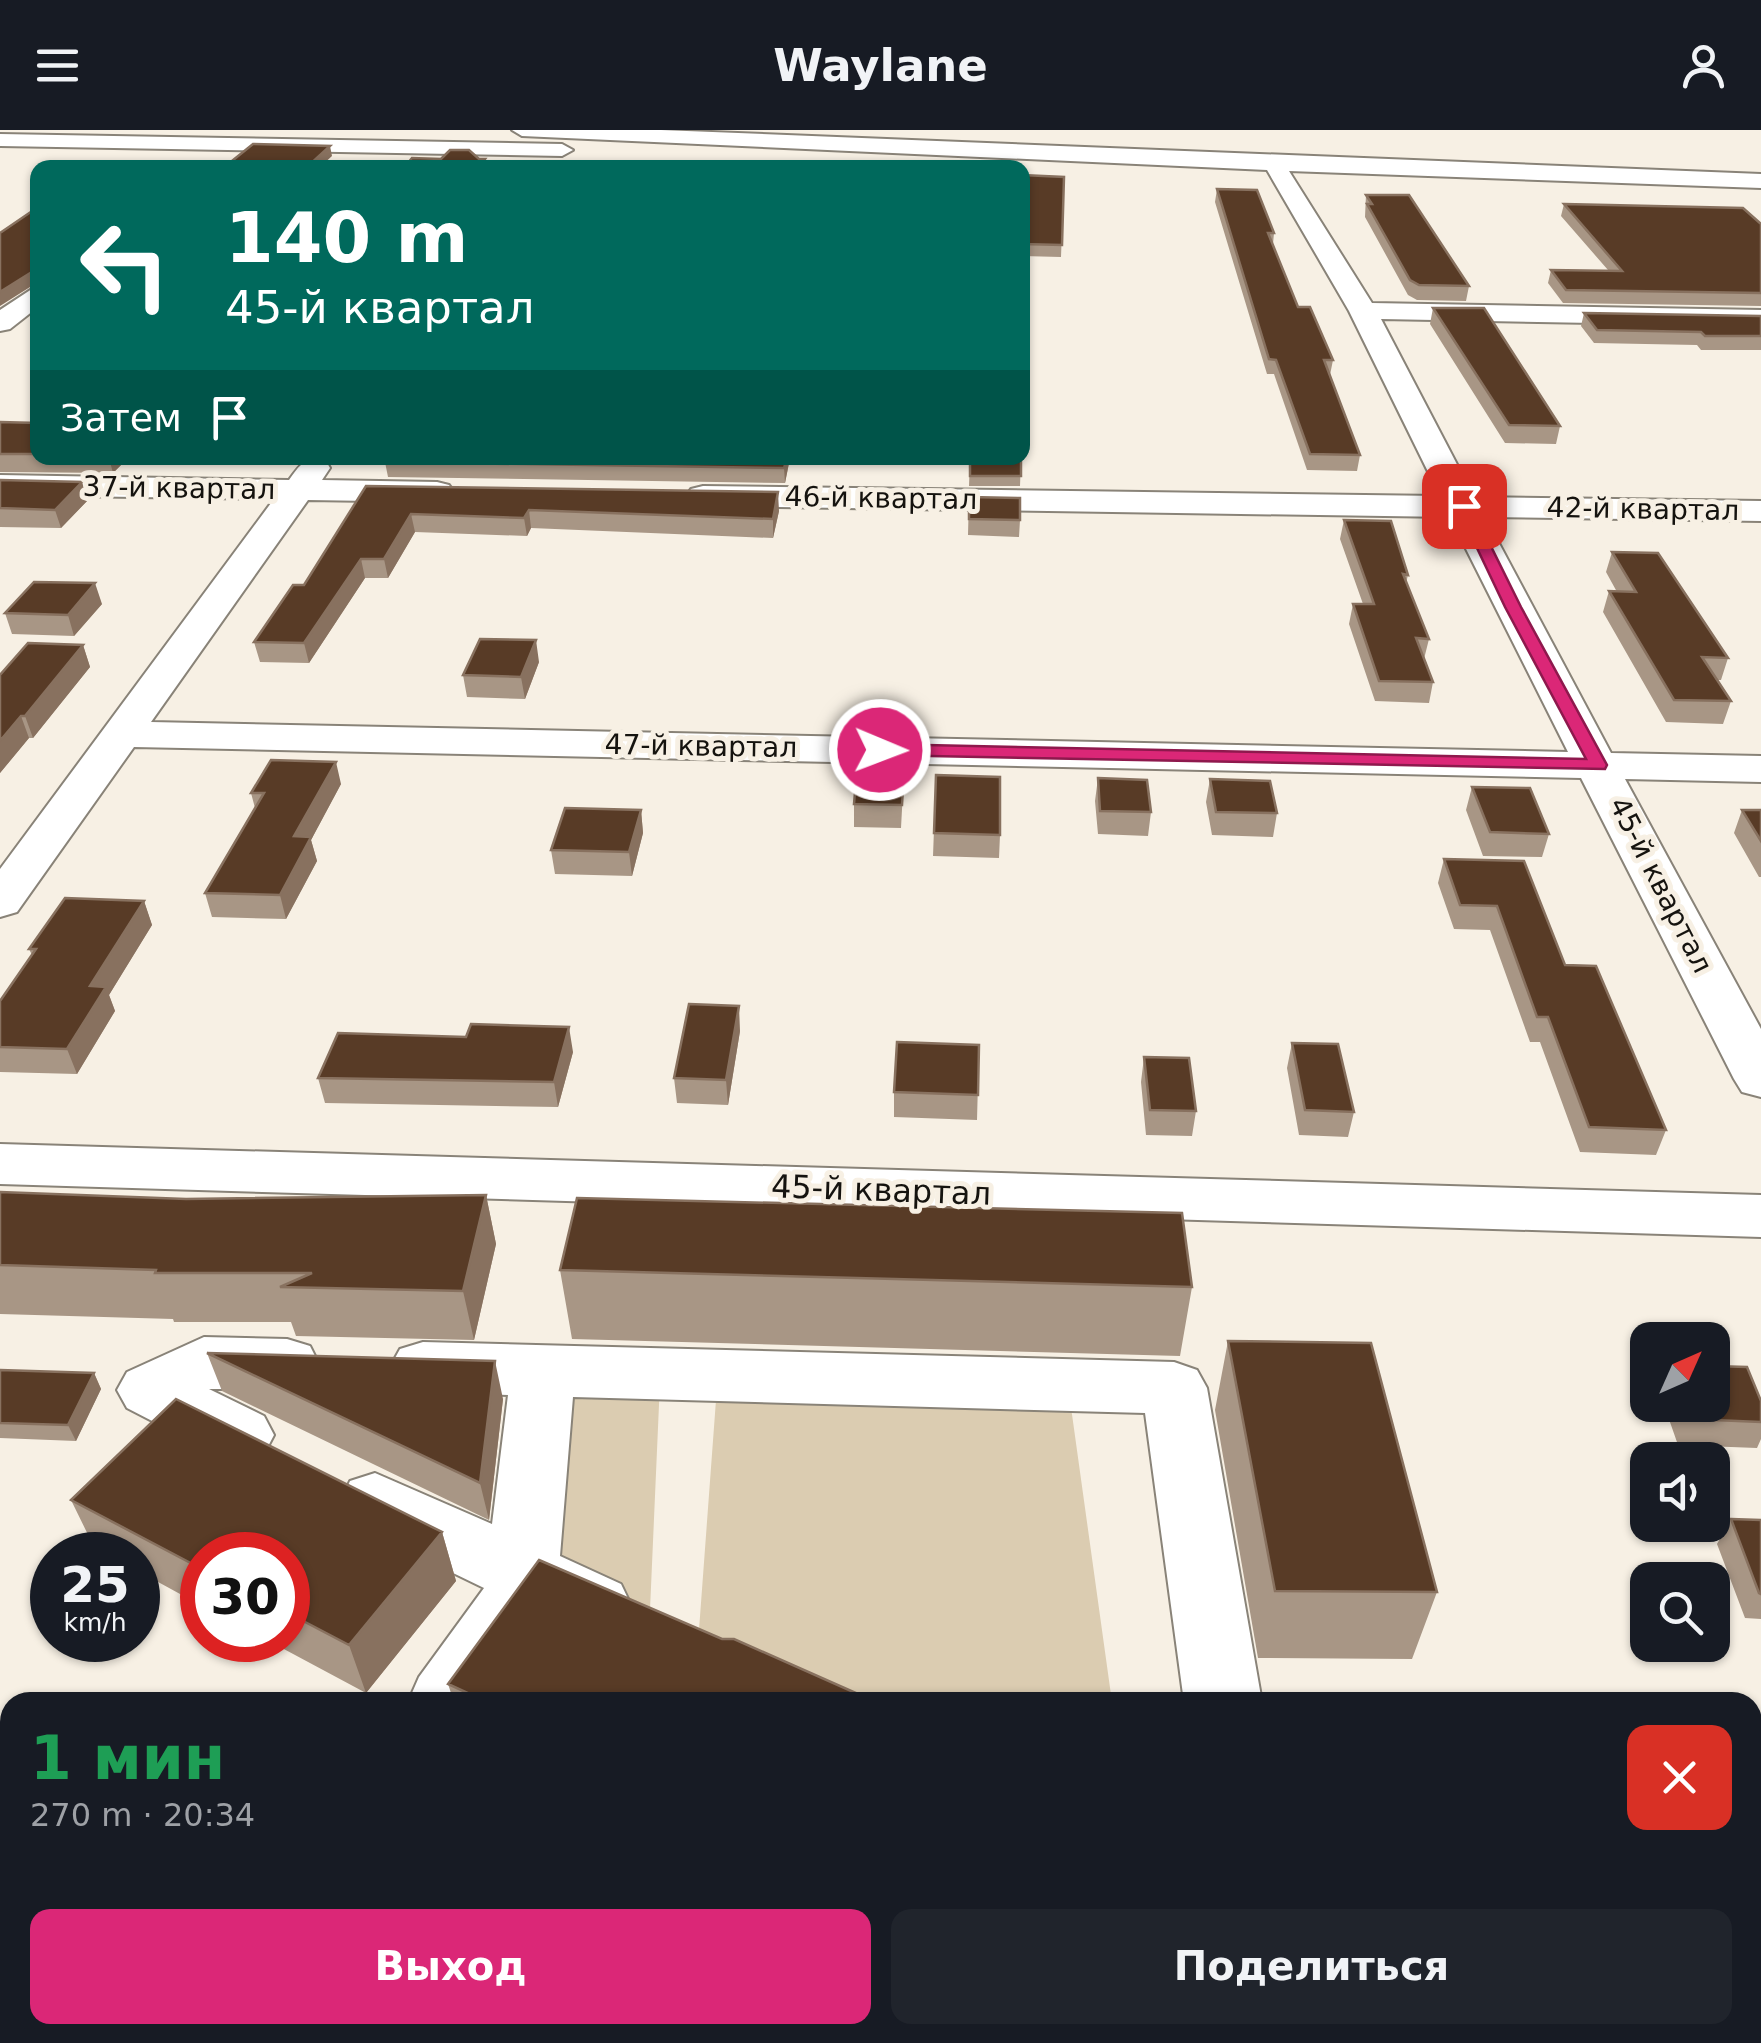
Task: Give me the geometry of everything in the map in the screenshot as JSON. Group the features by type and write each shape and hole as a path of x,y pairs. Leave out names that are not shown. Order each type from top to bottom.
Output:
{"street":[{"path":"522,130 757,135 1020,151 1622,200"},
{"path":"544,158 569,132"},
{"path":"0,140 226,143 636,160"},
{"path":"204,160 226,143"},
{"path":"1280,174 1761,181"},
{"name":"45-й квартал","path":"1280,174 1363,311 1513,607 1761,1079"},
{"path":"0,323 30,299"},
{"path":"1363,311 1761,318"},
{"path":"0,902 310,474 472,492"},
{"name":"37-й квартал","path":"0,486 310,474"},
{"name":"46-й квартал","path":"665,495 880,485 1464,506"},
{"name":"42-й квартал","path":"1464,506 1761,511"},
{"name":"47-й квартал","path":"122,734 1761,768"},
{"name":"45-й квартал","path":"0,1164 1761,1216"},
{"path":"656,1634 522,1575 150,1390 204,1362 1174,1388 1221,1692"},
{"path":"453,1692 519,1602 542,1370"}],"shaded area":[{"path":"660,1382 650,1610 550,1565 566,1387"},
{"path":"716,1400 1070,1400 1111,1692 842,1692 699,1630"}],"building":[{"path":"253,144 330,146 315,160 233,160"},
{"path":"450,150 469,150 485,159 410,160 441,159"},
{"path":"1030,175 1064,177 1062,245 1030,244"},
{"path":"1217,189 1257,190 1274,233 1268,233 1298,307 1310,307 1333,360 1324,360 1360,455 1310,454 1276,360 1269,359"},
{"path":"1366,195 1409,195 1469,286 1419,285 1410,280 1367,204 1372,204"},
{"path":"1564,204 1743,208 1761,224 1761,293 1566,290 1551,270 1622,271"},
{"path":"30,212 30,273 0,292 0,233"},
{"path":"1433,308 1484,308 1560,426 1509,425"},
{"path":"1584,313 1761,316 1761,336 1597,330"},
{"path":"0,422 30,423 30,454 0,454"},
{"path":"584,465 785,465 784,468"},
{"path":"970,465 1021,465 1021,476 970,476"},
{"path":"0,480 82,482 55,510 0,508"},
{"path":"366,486 778,492 773,519 529,510 524,518 411,514 384,559 361,559 304,643 254,642 293,585 304,585"},
{"path":"969,497 1020,498 1020,520 969,519"},
{"path":"1344,520 1391,521 1408,575 1403,574 1429,639 1416,638 1433,682 1379,681 1353,604 1374,604"},
{"path":"1612,552 1658,553 1728,658 1702,657 1731,701 1674,700 1609,591 1636,592"},
{"path":"34,582 95,583 68,615 5,613"},
{"path":"480,639 536,640 521,677 463,675"},
{"path":"28,643 83,645 0,741 0,675"},
{"path":"271,760 336,762 294,836 311,837 280,895 205,893 264,793 251,793"},
{"path":"857,770 904,772 902,805 854,804"},
{"path":"936,775 1000,777 1000,835 934,833"},
{"path":"1098,778 1147,780 1151,812 1100,811"},
{"path":"1210,779 1270,781 1277,813 1216,812"},
{"path":"1472,787 1530,788 1549,834 1490,832"},
{"path":"565,808 641,810 629,852 551,850"},
{"path":"1742,810 1761,810 1761,841"},
{"path":"1444,859 1524,861 1565,965 1596,966 1666,1130 1589,1127 1548,1017 1537,1017 1497,906 1460,905"},
{"path":"65,898 144,901 90,986 106,987 67,1049 0,1047 0,1001 36,949 29,949"},
{"path":"689,1004 739,1006 726,1080 674,1078"},
{"path":"471,1024 569,1027 554,1082 318,1078 338,1033 466,1037"},
{"path":"897,1042 979,1045 978,1095 894,1092"},
{"path":"1292,1043 1338,1044 1354,1112 1305,1110"},
{"path":"1144,1057 1189,1058 1196,1111 1150,1110"},
{"path":"0,1192 186,1199 486,1195 463,1291 280,1287 312,1273 155,1273 156,1270 0,1265"},
{"path":"577,1198 1182,1213 1192,1287 560,1270"},
{"path":"1228,1341 1371,1343 1437,1592 1275,1591"},
{"path":"207,1353 495,1361 480,1483"},
{"path":"1730,1367 1747,1367 1761,1401 1761,1422 1730,1421"},
{"path":"0,1370 94,1373 68,1425 0,1423"},
{"path":"176,1399 442,1532 349,1645 310,1625 310,1532 180,1532 180,1557 160,1547 160,1532 132,1532 71,1500"},
{"path":"1731,1519 1761,1520 1761,1594 1759,1593"},
{"path":"539,1560 853,1692 465,1692 448,1684"}],"route":[{"path":"880,750 1598,765 1464,506"}]}
